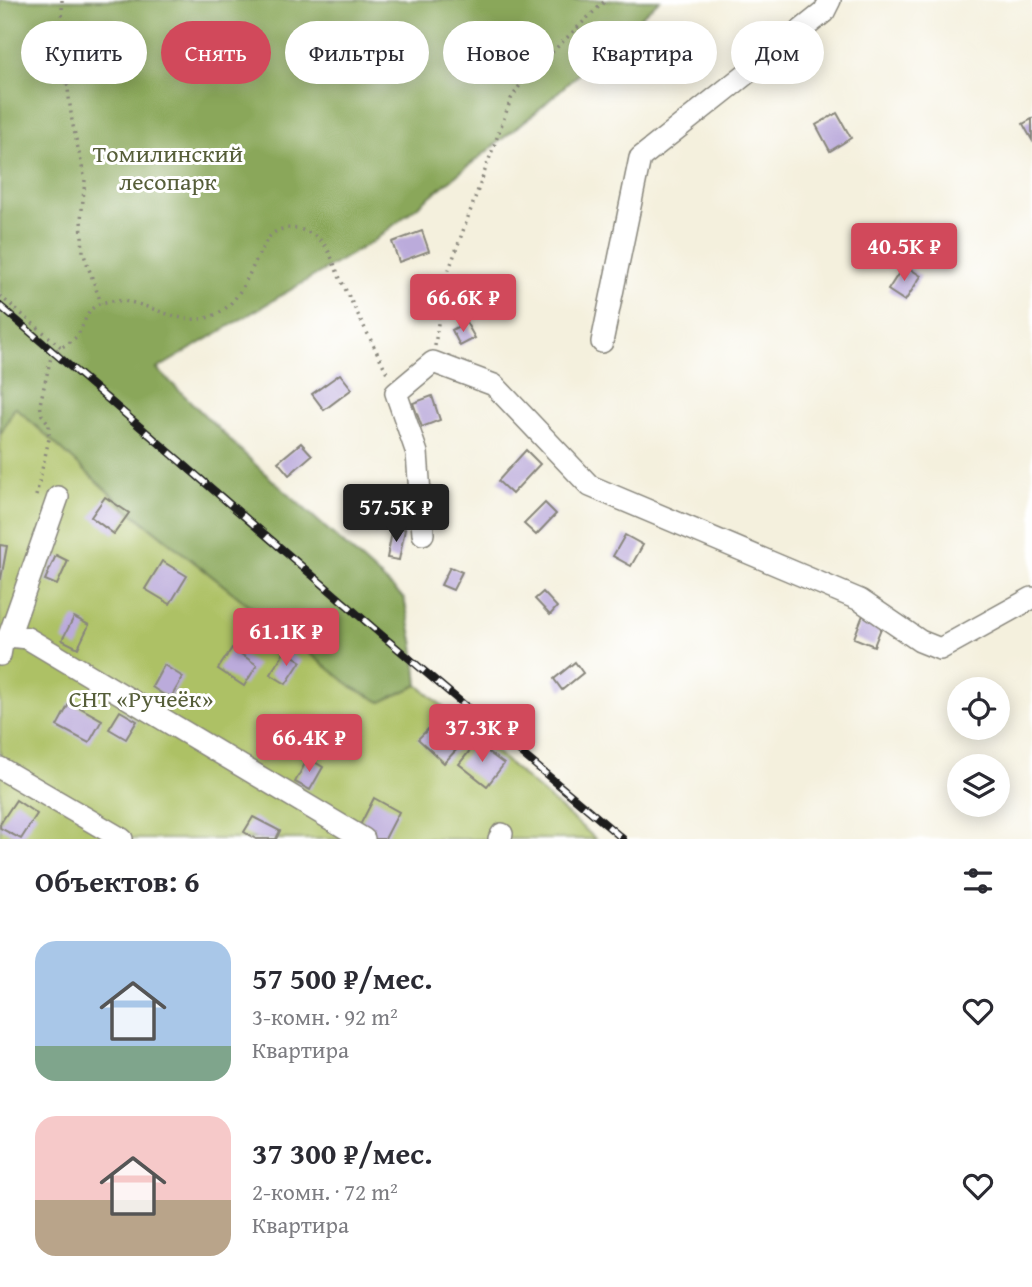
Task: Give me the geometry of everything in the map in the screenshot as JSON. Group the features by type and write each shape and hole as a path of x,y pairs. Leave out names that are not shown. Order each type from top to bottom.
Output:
{"street":[{"path":"602,342 640,158 824,12 830,0"},
{"path":"423,534 417,453 396,393 433,362 494,385 590,486 860,600 920,641 940,649 1032,598"},
{"path":"3,644 58,497"},
{"path":"3,644 27,638 364,839"},
{"path":"0,768 122,839"}],"path":[{"path":"62,0 63,50 72,121 85,180 81,219 83,252 101,303"},
{"path":"433,362 443,286 511,99 524,79 606,0"},
{"path":"33,508 49,439 49,424 42,415 40,404 52,353 74,339 92,308 101,303 120,302 151,307 188,320 211,317 227,308 239,293 268,237 284,229 301,228 323,242 396,393"},
{"path":"0,296 61,347"}],"green space":[{"name":"Томилинский лесопарк","path":"0,0 660,0 637,21 568,21 568,83 535,113 375,240 157,369 259,468 404,598 414,645 418,685 381,702 352,687 126,508 15,407 0,435"},
{"name":"СНТ «Ручеёк»","path":"15,407 126,508 352,687 381,702 418,685 596,839 0,839 0,435"}],"building":[{"path":"837,113 851,138 830,151 816,125"},
{"path":"1032,119 1032,140 1023,124"},
{"path":"422,231 429,251 399,262 392,242"},
{"path":"904,265 921,276 905,301 888,290"},
{"path":"466,322 475,338 460,346 452,330"},
{"path":"340,374 352,389 324,410 312,394"},
{"path":"432,396 440,420 422,427 413,403"},
{"path":"301,443 312,455 289,475 278,462"},
{"path":"526,450 540,464 512,494 498,481"},
{"path":"105,497 129,513 114,534 91,517"},
{"path":"365,498 386,516 375,529 354,510"},
{"path":"545,503 556,514 536,535 524,524"},
{"path":"393,527 405,529 399,560 387,558"},
{"path":"625,535 643,545 631,566 613,556"},
{"path":"0,545 7,546 1,579 0,579"},
{"path":"56,555 68,561 57,585 45,580"},
{"path":"162,561 187,576 170,604 145,589"},
{"path":"450,567 462,572 453,590 441,585"},
{"path":"543,592 557,607 550,615 535,599"},
{"path":"863,615 883,623 874,646 854,638"},
{"path":"74,617 89,625 78,648 62,640"},
{"path":"232,648 257,665 244,686 218,669"},
{"path":"285,651 301,661 286,684 270,674"},
{"path":"575,662 583,673 562,690 554,679"},
{"path":"164,665 183,677 170,699 152,687"},
{"path":"70,702 102,720 89,743 57,726"},
{"path":"120,711 137,721 126,739 109,729"},
{"path":"433,724 458,748 444,763 418,739"},
{"path":"476,743 504,764 487,786 459,764"},
{"path":"308,758 323,767 310,790 295,782"},
{"path":"374,798 399,812 385,839 373,839 357,831"},
{"path":"16,800 37,814 21,839 0,828"},
{"path":"253,817 280,831 276,839 256,839 244,832"}],"railway":[{"path":"0,306 623,839"}]}
